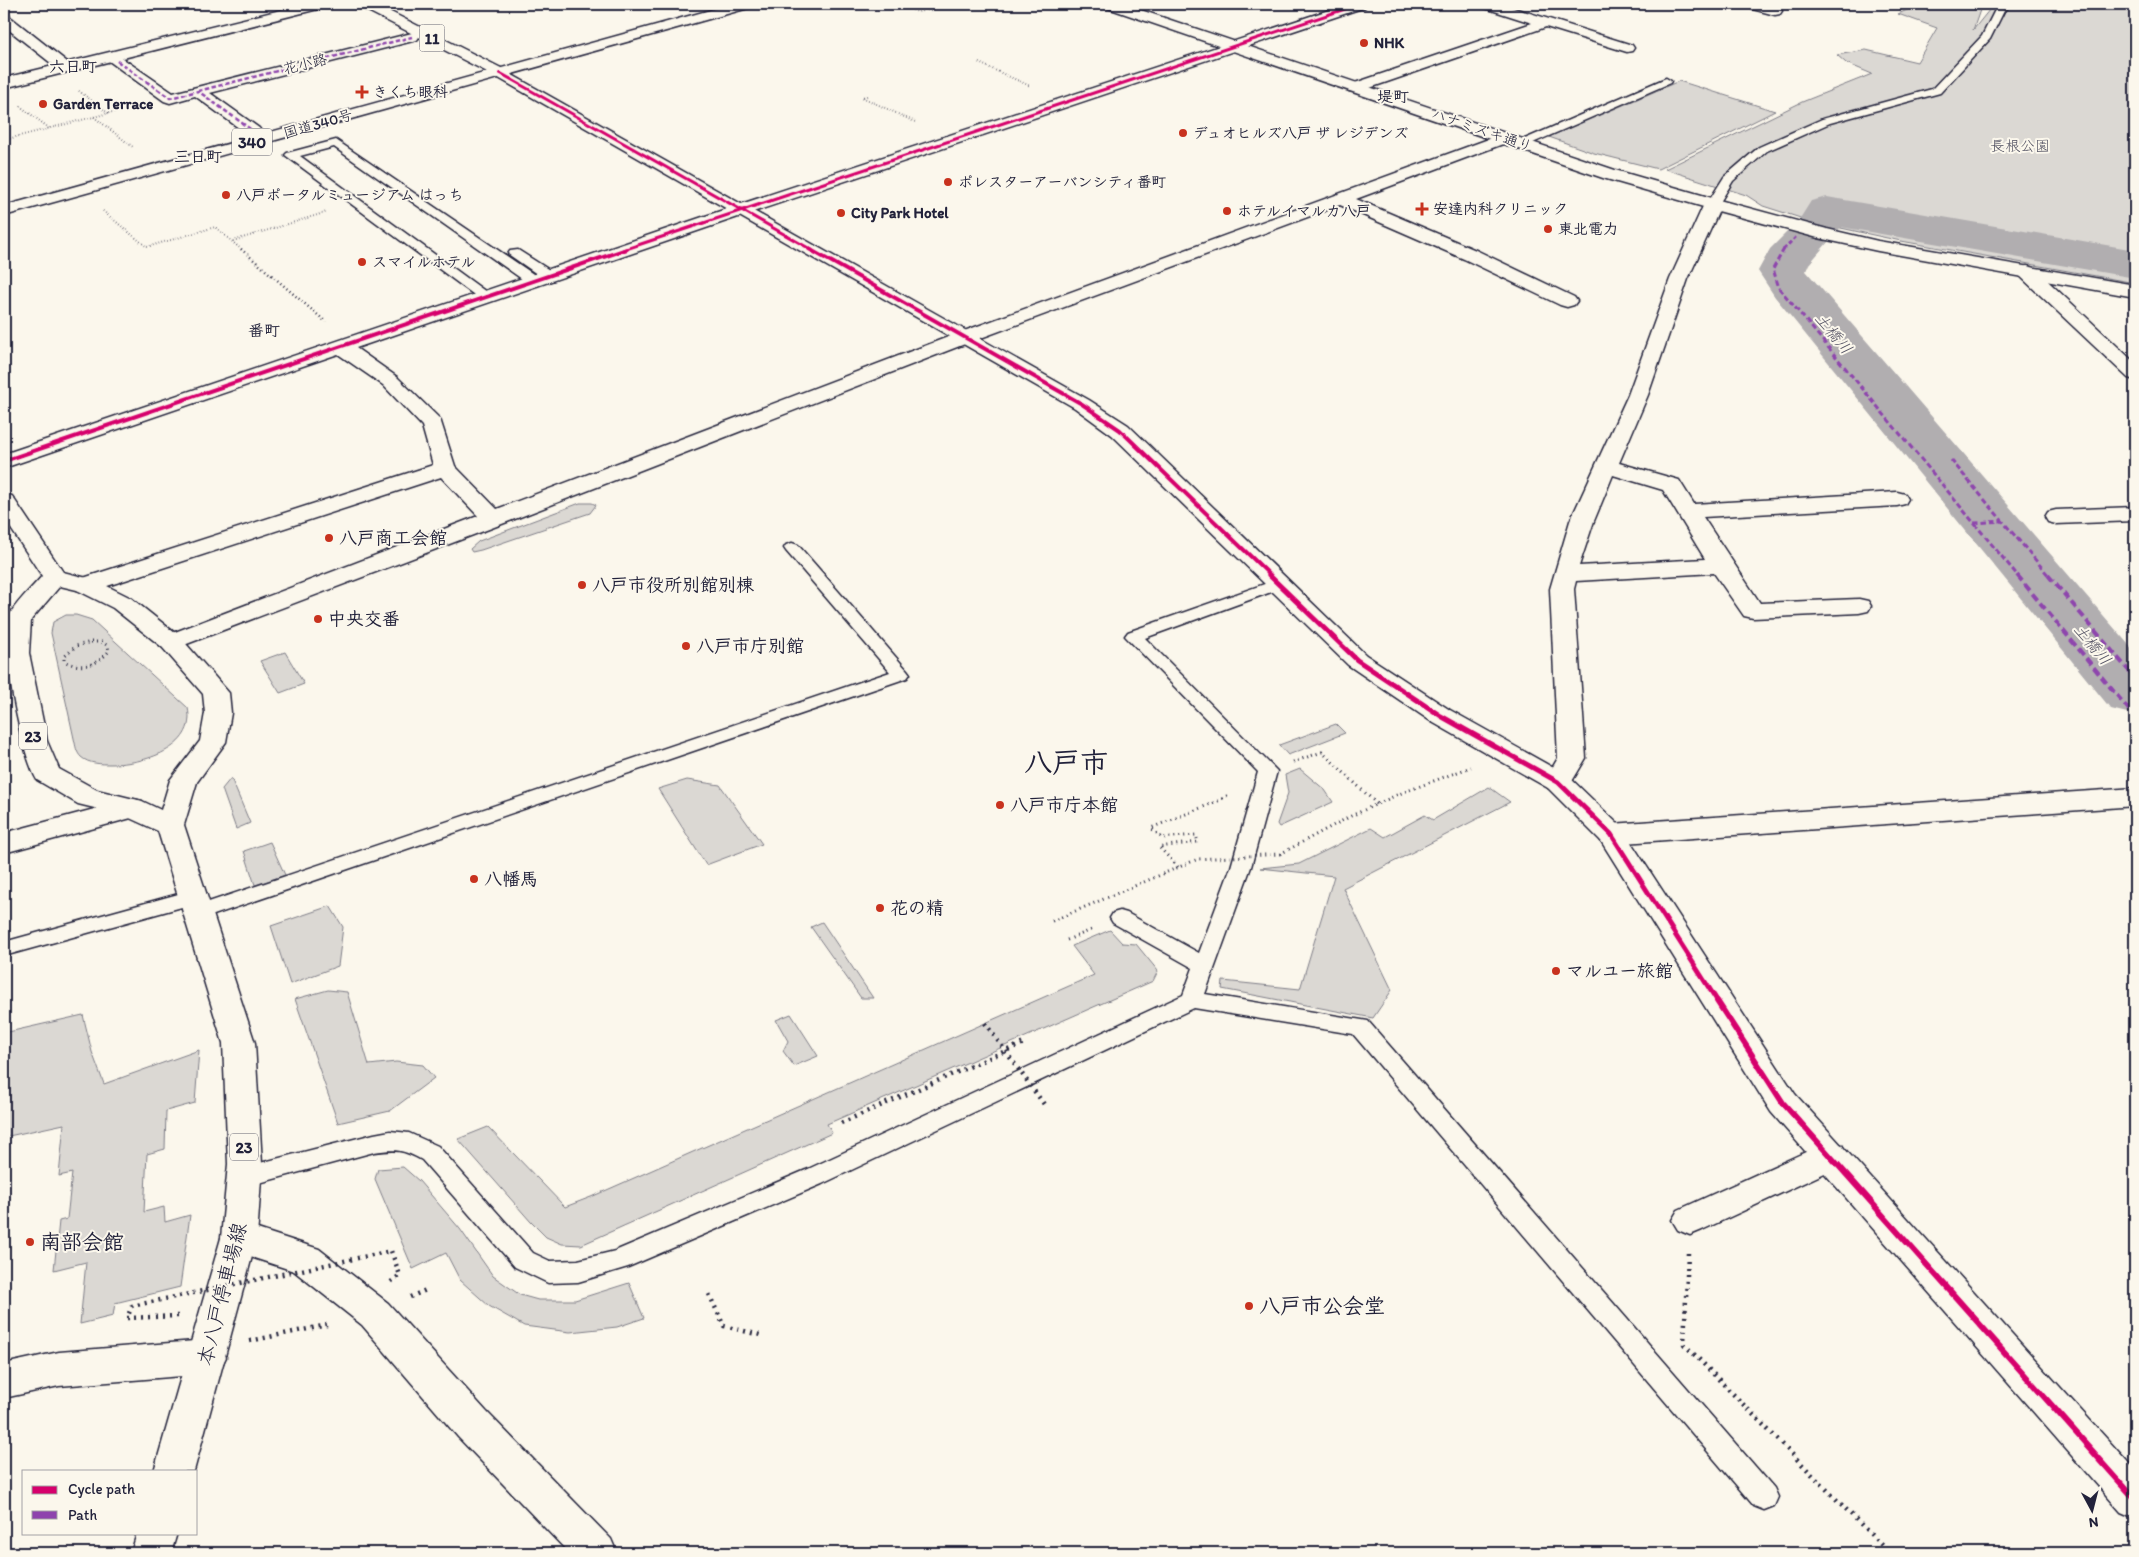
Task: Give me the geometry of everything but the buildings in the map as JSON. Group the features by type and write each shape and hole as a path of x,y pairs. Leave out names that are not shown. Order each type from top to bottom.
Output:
{"main road":[{"path":"4,83 321,4"},
{"name":"11","path":"365,4 500,73"},
{"name":"国道340号","path":"4,211 747,4"},
{"name":"ハナミズキ通り","path":"1110,4 1609,174 1713,204 1851,240 2135,291"},
{"path":"4,461 741,210 1360,4"},
{"path":"1487,4 1627,48"},
{"path":"1750,4 1775,11"},
{"path":"4,19 66,68"},
{"path":"1355,88 1546,23"},
{"name":"花小路","path":"170,98 412,37"},
{"path":"117,61 170,98"},
{"path":"500,73 1082,404 1120,430 1357,660 1441,716 1558,782 1611,834 1783,1103 2135,1499"},
{"path":"198,91 253,131"},
{"path":"171,642 963,338 1342,199 1514,141"},
{"path":"1342,199 1471,255 1567,302"},
{"path":"1558,782 1572,758 1562,589 1565,574 1582,521 1608,467 1638,395 1679,279 1713,204"},
{"path":"2027,272 2135,374"},
{"path":"346,345 390,381 432,424 445,468 494,519"},
{"path":"1608,467 1671,485 1753,611 1859,606"},
{"path":"86,585 445,468"},
{"path":"1688,511 1897,499"},
{"path":"4,501 54,577 86,585 122,603 171,642 216,692 218,713 213,742 184,780 170,824"},
{"path":"2056,517 2135,514"},
{"path":"1565,574 1721,564"},
{"name":"23","path":"54,577 19,619 16,652 34,741 47,774 88,797 132,808 170,824"},
{"path":"1611,834 2135,797"},
{"path":"4,843 132,808"},
{"name":"本八戸停車場線","path":"170,824 239,1043 244,1177 239,1238 174,1470"},
{"path":"1690,1220 1830,1155"},
{"path":"239,1238 306,1260 383,1298 472,1424 597,1553"},
{"path":"4,1381 60,1369 207,1357"},
{"path":"151,1553 156,1534"}],"lane":[{"path":"1713,204 1718,192 1728,179 1763,149 1826,121 1936,91 1986,37 2000,10 2007,4"},
{"path":"1514,141 1666,81"},
{"path":"486,297 292,155 336,143 498,256 518,254 541,279"},
{"path":"4,949 196,905 901,674 792,548"},
{"path":"1192,1000 1244,857 1268,771 1134,636 1279,584"},
{"path":"1120,918 1204,965"},
{"path":"244,1177 374,1143 393,1140 411,1142 430,1152 524,1260 548,1272 578,1271 619,1260 814,1177 1192,1000 1360,1027 1764,1497"}],"path":[{"path":"896,4 918,12 927,10 933,12"},
{"path":"978,63 1067,102"},
{"path":"72,86 108,113"},
{"path":"867,96 862,97 954,140"},
{"path":"4,140 170,98"},
{"path":"19,105 49,129"},
{"path":"94,117 136,149"},
{"path":"232,241 331,211 323,205"},
{"path":"102,210 147,246 215,227 346,345"},
{"path":"102,642 108,646 110,652 105,658 95,664 83,667 72,666 64,661 64,657 70,650 79,644 102,642"},
{"path":"1268,771 1322,752 1377,804"},
{"path":"1052,922 1198,859 1280,854 1377,804 1508,753"},
{"path":"1178,867 1159,847 1198,842 1196,836 1162,838 1151,828 1218,801"},
{"path":"1212,866 1220,848"},
{"path":"985,1022 1046,1107"},
{"path":"841,1123 1030,1040"},
{"path":"1690,1220 1684,1344 1890,1553"},
{"path":"178,1316 127,1318 132,1306 391,1251 400,1275 383,1298"},
{"path":"207,1357 235,1344 383,1298 426,1290"},
{"path":"709,1294 724,1326 760,1335"}],"green space":[{"name":"長根公園","path":"1921,4 1986,4 1980,10 1973,30 1994,4 2135,4 2135,283 1901,241 1813,222 1763,206 1746,195 1665,169 1802,102 1872,74 1846,63 1837,55 1866,50 1917,62 1937,28 1898,14"},
{"path":"1679,81 1775,111 1658,169 1594,153 1549,137"},
{"path":"580,503 596,505 590,513 481,550 472,552 470,549 479,541"},
{"path":"66,615 76,615 92,620 188,708 189,722 184,734 176,744 151,757 124,763 95,763 84,759 80,755 76,747 51,633 53,622"},
{"path":"285,652 304,684 280,693 260,661"},
{"path":"1336,724 1345,733 1288,755 1279,745"},
{"path":"1300,769 1325,790 1333,802 1279,827 1277,824 1288,793 1285,775"},
{"path":"231,778 250,823 236,829 222,789"},
{"path":"687,780 720,785 762,844 706,865 658,789"},
{"path":"1489,787 1510,802 1343,888 1392,990 1373,1018 1222,989 1223,981 1300,989 1334,876 1260,868 1299,864 1371,828 1385,837 1425,815 1433,820"},
{"path":"270,842 285,875 255,885 244,851"},
{"path":"330,906 343,927 338,966 290,984 271,926"},
{"path":"822,922 873,998 861,998 811,927"},
{"path":"1110,930 1122,943 1136,944 1158,971 1153,981 827,1124 832,1133 581,1245 562,1244 546,1237 458,1139 488,1127 565,1207 1094,975 1072,946"},
{"path":"328,990 347,992 369,1065 396,1062 423,1065 434,1078 390,1111 338,1123 295,999"},
{"path":"791,1014 818,1056 794,1066 783,1051 788,1041 776,1020"},
{"path":"83,1015 92,1052 104,1084 199,1050 195,1103 166,1111 165,1149 147,1154 144,1212 164,1207 165,1222 190,1215 180,1287 115,1303 113,1316 80,1324 86,1262 54,1270 59,1221 67,1219 72,1173 59,1176 64,1124 4,1137 4,1033"},
{"path":"403,1167 419,1181 460,1229 493,1276 520,1295 538,1300 575,1300 629,1283 644,1318 617,1327 570,1332 524,1326 489,1306 460,1280 446,1253 413,1269 375,1179 378,1169"}],"waterway":[{"name":"土橋川","path":"2135,264 1827,211 1818,227 1787,259 1782,271 1792,287 2135,694"}],"marked path":[{"path":"198,91 412,37"},
{"path":"117,61 170,98 198,91 253,131"},
{"path":"1796,237 1781,252 1773,269 1779,288 2135,717"},
{"path":"1951,460 2135,678"},
{"path":"1974,523 2003,521"}],"cycle path":[{"path":"4,461 741,210 1360,4"},
{"path":"500,73 1082,404 1120,430 1357,660 1441,716 1558,782 1611,834 1783,1103 2135,1499"}],"place":[{"name":"NHK","path":"1364,43"},
{"name":"きくち眼科","path":"362,92"},
{"name":"Garden Terrace","path":"43,104"},
{"name":"デュオヒルズ八戸 ザ レジデンズ","path":"1183,133"},
{"name":"ポレスターアーバンシティ番町","path":"948,182"},
{"name":"八戸ポータルミュージアム はっち","path":"226,195"},
{"name":"安達内科クリニック","path":"1422,209"},
{"name":"ホテルイマルカ八戸","path":"1227,211"},
{"name":"City Park Hotel","path":"841,213"},
{"name":"東北電力","path":"1548,229"},
{"name":"スマイルホテル","path":"362,262"},
{"name":"八戸商工会館","path":"329,538"},
{"name":"八戸市役所別館別棟","path":"582,585"},
{"name":"中央交番","path":"318,619"},
{"name":"八戸市庁別館","path":"686,646"},
{"name":"八戸市庁本館","path":"1000,805"},
{"name":"八幡馬","path":"474,879"},
{"name":"花の精","path":"880,908"},
{"name":"マルユー旅館","path":"1556,971"},
{"name":"南部会館","path":"30,1242"},
{"name":"八戸市公会堂","path":"1249,1306"}],"district":[{"name":"六日町","path":"73,66"},
{"name":"堤町","path":"1393,96"},
{"name":"三日町","path":"198,156"},
{"name":"番町","path":"264,330"},
{"name":"八戸市","path":"1066,762"}]}
